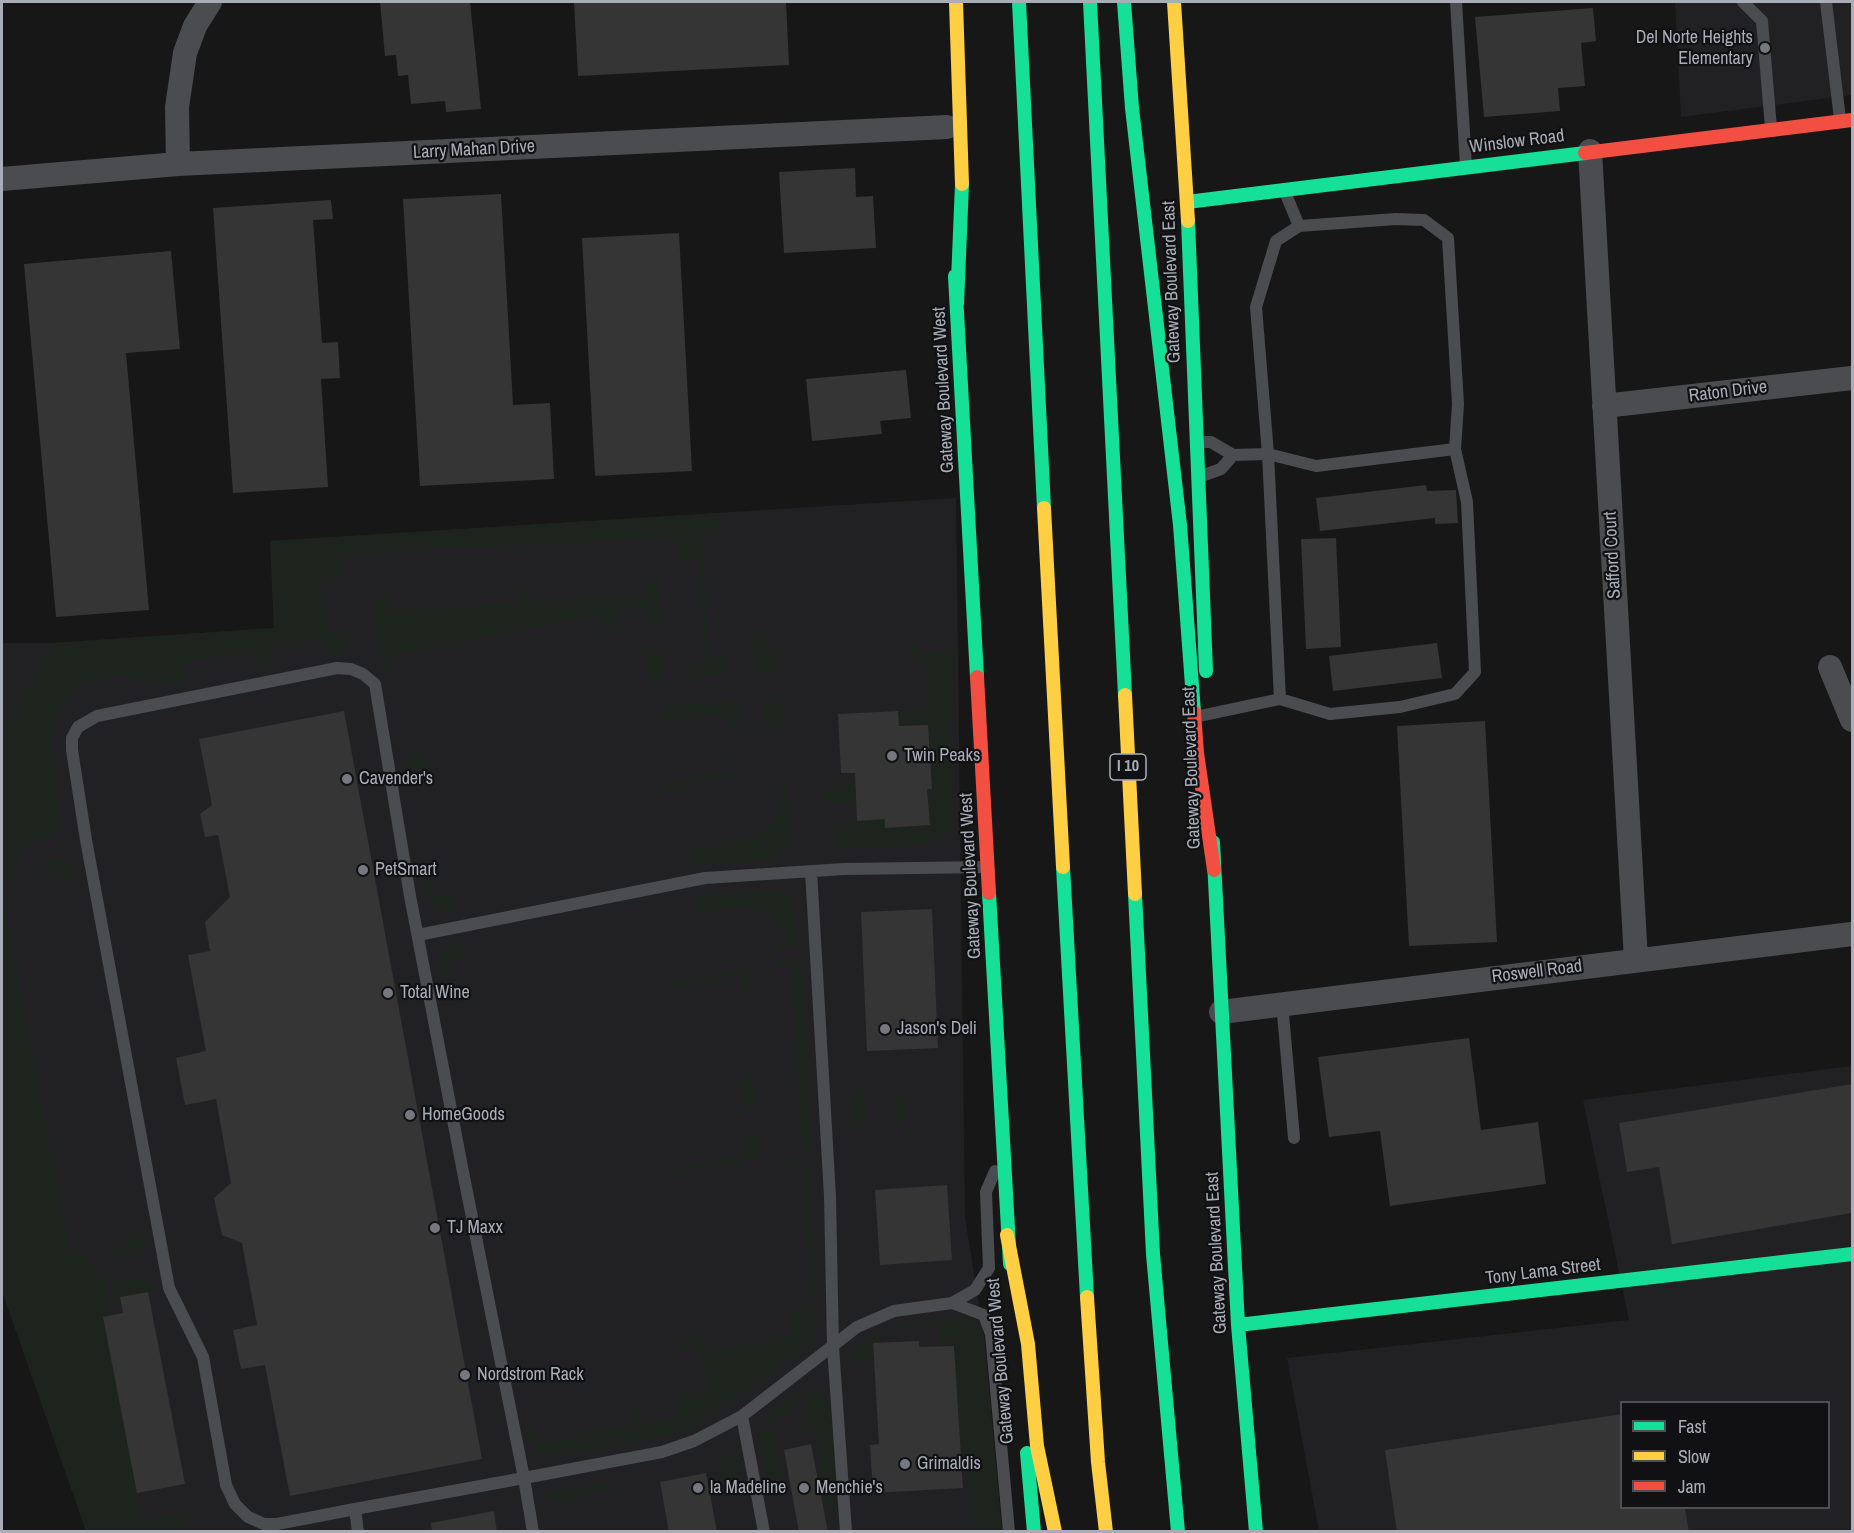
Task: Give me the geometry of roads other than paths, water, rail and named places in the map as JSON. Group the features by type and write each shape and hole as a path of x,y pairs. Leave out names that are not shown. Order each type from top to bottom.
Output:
{"main road":[{"path":"956,2 962,199 957,304"},
{"path":"1019,2 1077,1153 1097,1450 1106,1532"},
{"name":"I 10","path":"1090,2 1153,1254 1178,1532"},
{"path":"1124,2 1132,108 1201,716"},
{"name":"Gateway Boulevard East","path":"1174,2 1187,202 1197,442 1201,716 1197,753 1214,870 1238,1326 1256,1532"},
{"name":"Gateway Boulevard West","path":"944,70 1007,1235 1034,1532"},
{"name":"Winslow Road","path":"1187,202 1846,120"},
{"path":"1007,1235 1028,1344 1036,1446 1054,1532"},
{"name":"Tony Lama Street","path":"1238,1326 1852,1254"}],"street":[{"path":"178,164 177,107 185,53 195,26 210,2"},
{"name":"Larry Mahan Drive","path":"2,179 178,164 947,127"},
{"name":"Safford Court","path":"1590,151 1636,960"},
{"name":"Raton Drive","path":"1604,406 1852,378"},
{"path":"1830,667 1852,720"},
{"name":"Roswell Road","path":"1221,1012 1852,933"}],"lane":[{"path":"1456,2 1466,167"},
{"path":"1743,2 1762,21 1771,129"},
{"path":"1826,2 1846,120"},
{"path":"1284,190 1299,226"},
{"path":"1201,716 1280,699 1330,714 1400,707 1455,694 1475,672 1467,502 1455,449 1458,404 1448,238 1424,220 1396,219 1299,226 1276,241 1256,307 1268,454 1280,699"},
{"path":"1197,442 1211,442 1233,455 1268,454 1316,466 1455,449"},
{"path":"1198,477 1221,469 1233,455"},
{"path":"534,1532 524,1478 418,935 375,684 363,674 351,669 337,668 98,716 78,727 72,738 72,750 86,840 169,1288 203,1357 226,1485 235,1503 248,1517 264,1524 355,1509 524,1478 662,1452 694,1441 742,1416 857,1327 881,1315 952,1303 975,1290 989,1268 986,1192 1004,1147"},
{"path":"418,935 705,878 812,871 988,867"},
{"path":"812,871 830,1196 833,1347 846,1532"},
{"path":"1282,1003 1294,1138"},
{"path":"952,1303 984,1315 991,1334 1009,1532"},
{"path":"742,1416 764,1532"},
{"path":"355,1509 358,1532"}],"place":[{"name":"Del Norte Heights Elementary","path":"1765,48"},
{"name":"Twin Peaks","path":"892,756"},
{"name":"Cavender's","path":"347,779"},
{"name":"PetSmart","path":"363,870"},
{"name":"Total Wine","path":"388,993"},
{"name":"Jason's Deli","path":"885,1029"},
{"name":"HomeGoods","path":"410,1115"},
{"name":"TJ Maxx","path":"435,1228"},
{"name":"Nordstrom Rack","path":"465,1375"},
{"name":"Grimaldis","path":"905,1464"},
{"name":"la Madeline","path":"698,1488"},
{"name":"Menchie's","path":"804,1488"}]}
